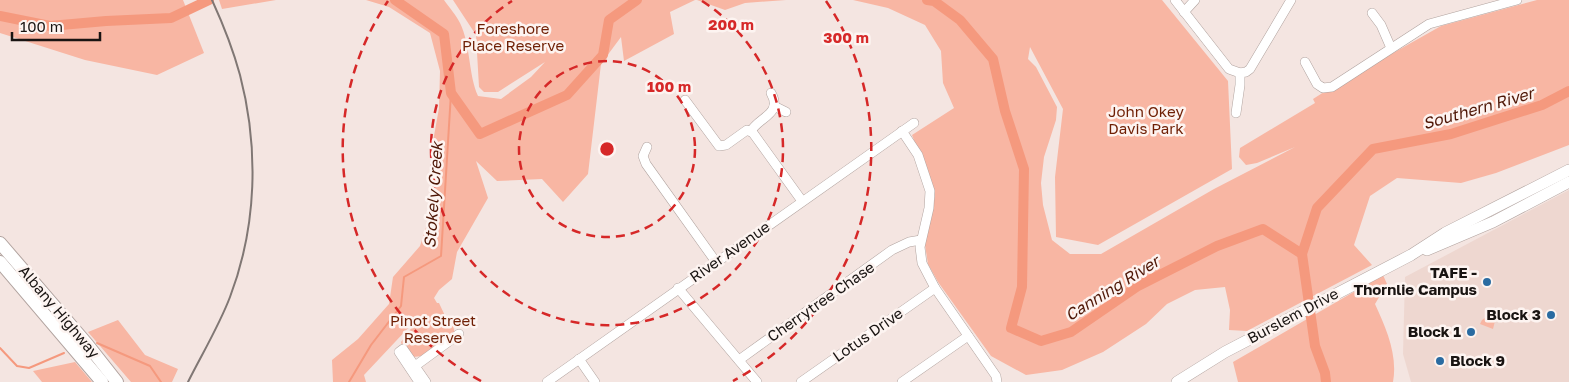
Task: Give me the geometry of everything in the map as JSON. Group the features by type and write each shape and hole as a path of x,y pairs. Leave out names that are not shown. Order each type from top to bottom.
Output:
{"highway":[{"name":"Albany Highway","path":"0,243 87,344 117,382"},
{"name":"Albany Highway","path":"0,262 102,382"}],"main road":[{"name":"Burslem Drive","path":"1177,382 1206,363 1374,273 1411,255 1431,249 1569,170"},
{"name":"Burslem Drive","path":"1490,216 1569,182"}],"street":[{"path":"1175,0 1229,69 1240,73 1250,69 1291,0"},
{"path":"1184,12 1195,0"},
{"path":"1305,62 1317,84 1323,88 1332,87 1429,24 1517,0"},
{"path":"1372,14 1381,25 1391,48"},
{"path":"1236,114 1240,73"},
{"path":"685,100 719,146 726,145 744,132 751,131 756,124 772,112 774,98 771,93"},
{"path":"774,106 786,112"},
{"name":"River Avenue","path":"547,382 914,123"},
{"path":"751,131 802,201"},
{"path":"902,131 918,155 930,191 929,208 920,244 922,263 935,288 996,376 997,382"},
{"path":"647,147 643,156 646,164 716,262"},
{"name":"Cherrytree Chase","path":"739,360 892,250 903,245 920,244"},
{"path":"678,288 758,382"},
{"name":"Lotus Drive","path":"801,382 935,288"},
{"path":"412,367 459,334"},
{"path":"902,382 968,336"},
{"path":"401,350 419,382"},
{"path":"579,359 595,382"},
{"path":"412,367 426,382"}],"shaded area":[{"name":"TAFE - Thornlie Campus","path":"1569,190 1569,382 1411,382 1403,354 1405,277"}],"green space":[{"path":"0,0 183,0 204,53 157,75 85,60 0,33"},
{"path":"219,0 276,0 222,9"},
{"path":"366,0 444,0 464,32 478,96 501,99 531,77 545,62 498,92 484,92 479,87 476,35 453,0 695,0 670,12 674,34 624,61 621,37 601,64 588,174 563,202 542,179 497,181 476,161 488,198 457,252 452,279 439,290 434,298 439,303 447,320 453,326 455,333 422,356 413,357 403,349 401,342 413,326 411,325 364,375 366,382 333,382 332,360 358,339 389,304 393,277 420,246 432,209 432,147 439,108 440,71 430,33 389,7"},
{"path":"697,0 786,0 745,3 725,10"},
{"name":"John Okey Davis Park","path":"853,0 1162,0 1228,81 1232,169 1098,245 1056,237 1055,177 1063,109 1030,47 1028,59 1036,67 1057,107 1056,120 1044,157 1041,183 1043,205 1052,240 1070,254 1101,254 1214,189 1295,147 1257,163 1246,165 1239,157 1240,148 1315,103 1313,99 1441,26 1537,0 1569,0 1569,145 1496,173 1461,183 1397,178 1370,196 1354,245 1372,265 1247,331 1229,330 1230,310 1225,287 1195,290 1167,304 1146,324 1103,352 1062,370 1026,375 991,356 938,282 928,264 925,245 935,196 912,135 954,108 943,83 941,51 925,25 888,8"},
{"path":"1383,275 1387,284 1375,304 1390,342 1394,362 1393,382 1238,382 1233,362"},
{"path":"1485,318 1495,321 1493,329 1480,324"},
{"path":"118,320 145,355 178,369 172,382 131,382 88,332"},
{"path":"75,362 92,382 42,382 33,371"}],"waterway":[{"name":"Canning River","path":"0,16 50,26 171,18 209,0"},
{"name":"Canning River","path":"395,0 444,34 451,93 480,134 567,95 603,55 609,20 637,0"},
{"name":"Canning River","path":"927,0 934,1 960,20 993,59 1005,111 1024,169 1022,287 1011,328 1041,341 1071,332 1138,286 1217,246 1263,229 1302,254 1315,346 1325,373 1326,382"},
{"name":"Southern River","path":"1302,254 1317,208 1373,149 1451,134 1542,105 1569,91"},
{"name":"Stokely Creek","path":"349,382 371,345 401,306 404,277 441,256 451,93"},
{"path":"97,343 150,366 161,382"},
{"path":"0,348 17,366 29,368 64,353"}],"railway":[{"path":"188,382 221,319 239,270 246,243 252,187 250,130 246,103 234,56 212,0"}],"place":[{"name":"TAFE - Thornlie Campus","path":"1487,282"},
{"name":"Block 3","path":"1551,315"},
{"name":"Block 1","path":"1471,332"},
{"name":"Block 9","path":"1440,361"}],"park label":[{"name":"Foreshore Place Reserve","path":"513,38"},
{"name":"Pinot Street Reserve","path":"433,330"}]}
